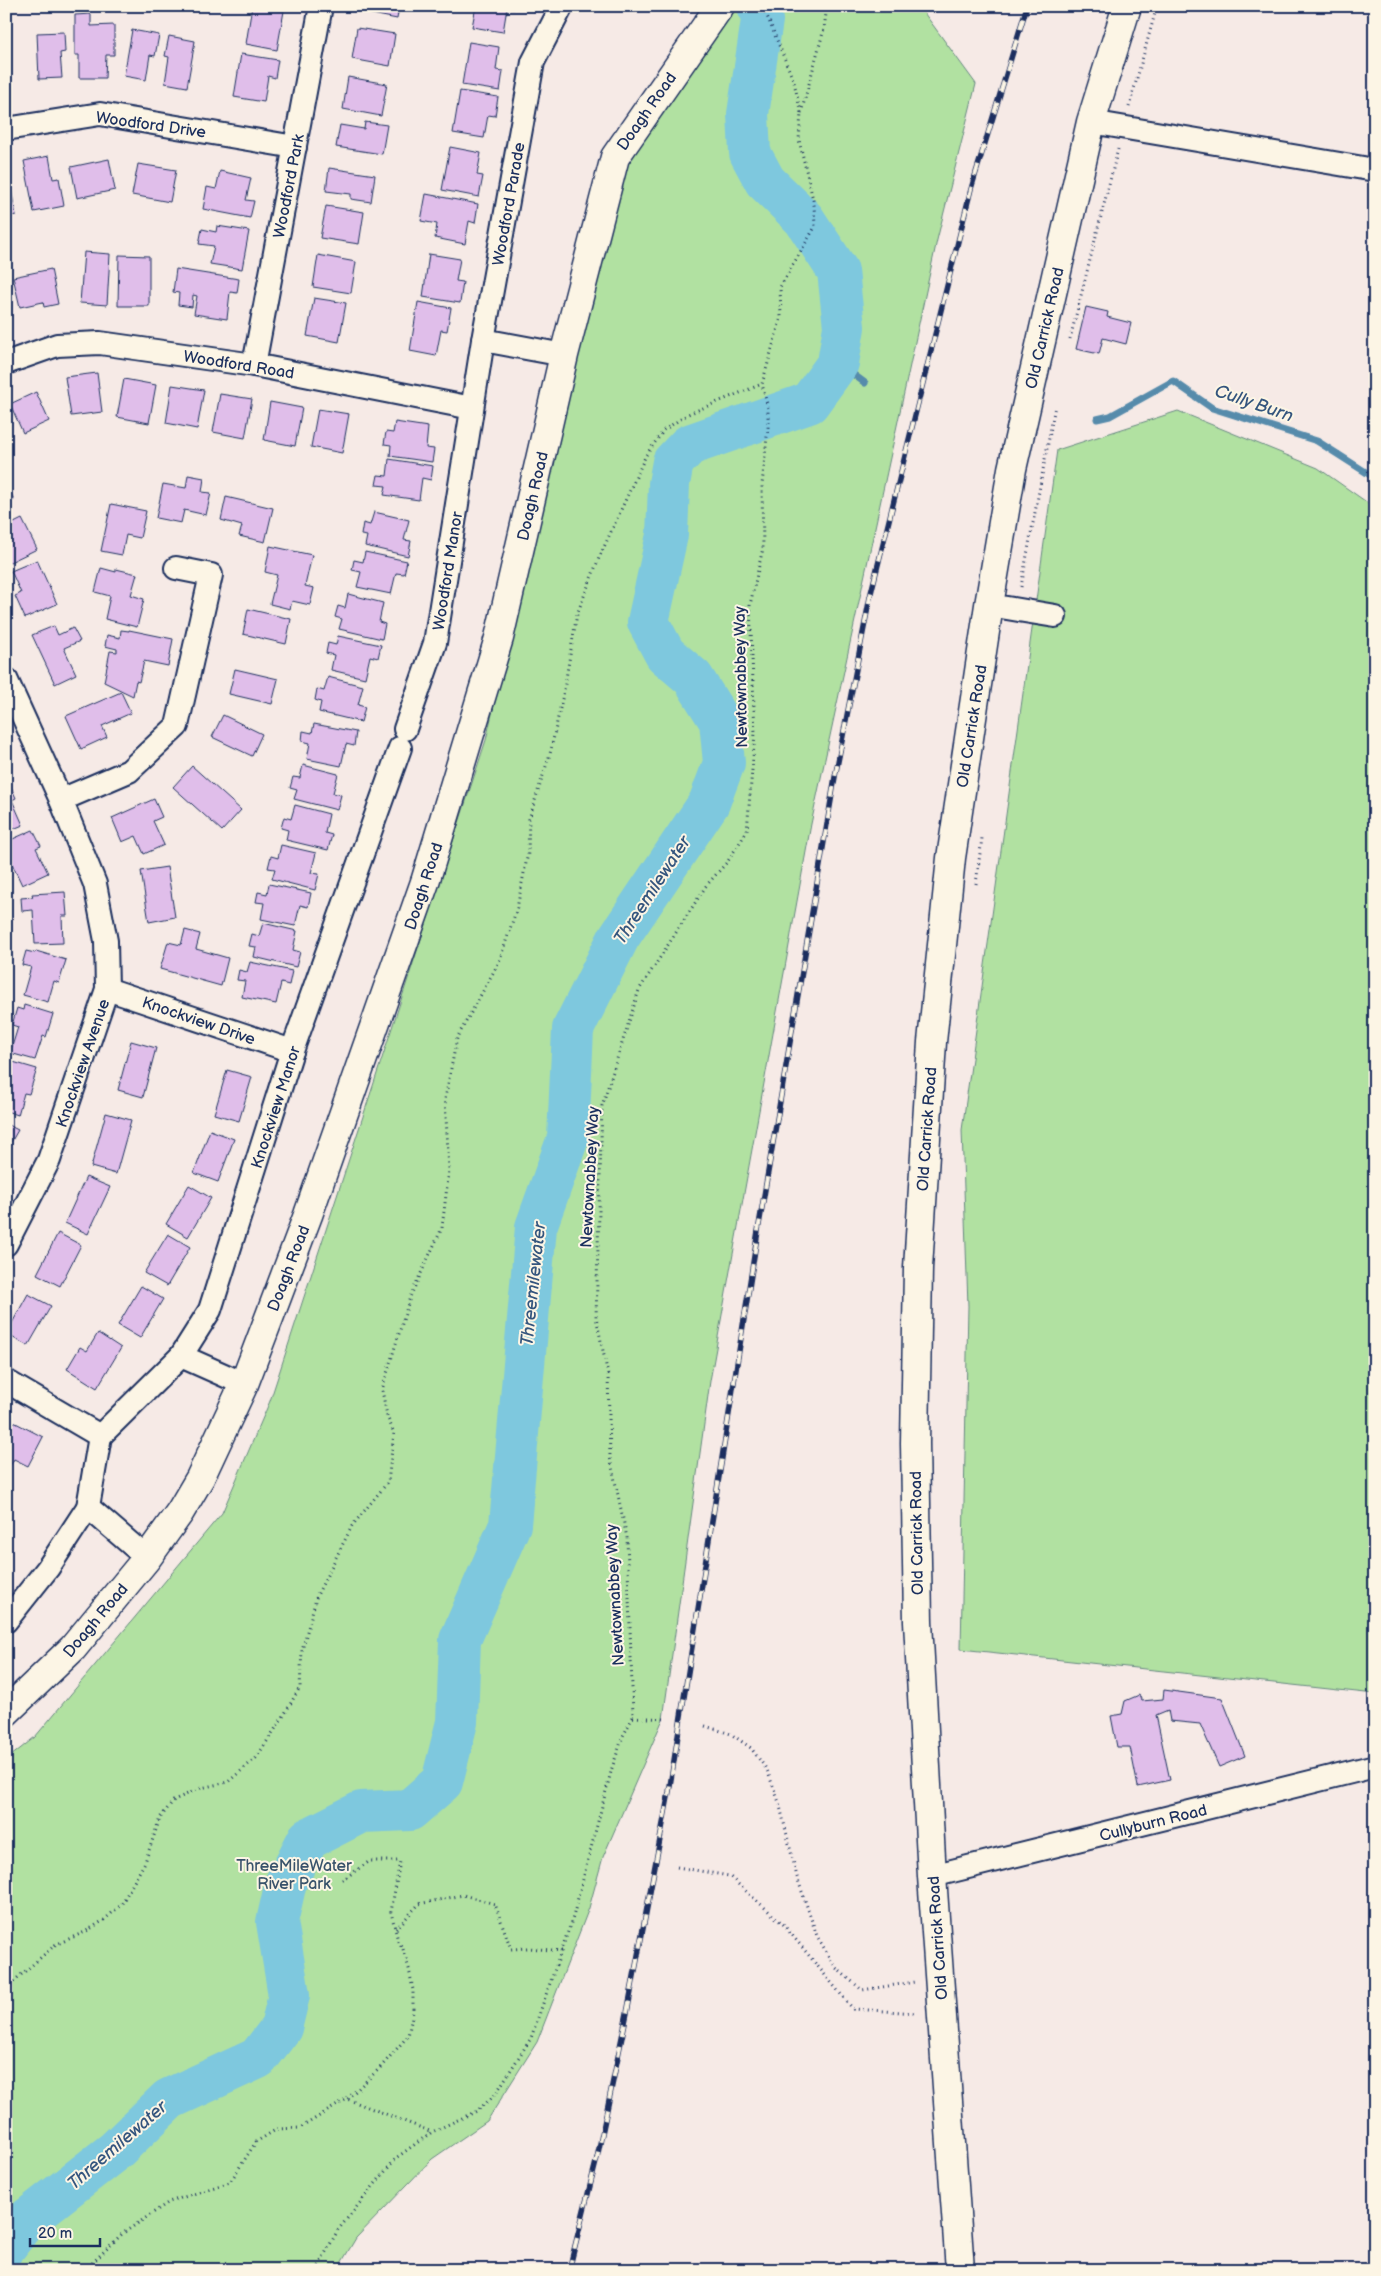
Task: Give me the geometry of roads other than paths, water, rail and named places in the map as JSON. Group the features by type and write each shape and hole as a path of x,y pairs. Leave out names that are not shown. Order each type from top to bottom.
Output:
{"main road":[{"name":"Doagh Road","path":"6,1712 73,1648 147,1558 180,1512 200,1478 244,1384 308,1215 425,882 499,638 564,355 615,157 720,6"},
{"name":"Old Carrick Road","path":"960,2270 932,1876 918,1622 915,1443 918,1268 932,1042 951,858 989,605 1012,469 1091,122 1127,6"}],"street":[{"name":"Woodford Park","path":"254,365 321,6"},
{"name":"Woodford Parade","path":"472,408 533,62 562,6"},
{"name":"Woodford Drive","path":"6,129 100,114 295,147"},
{"path":"1091,122 1375,170"},
{"path":"483,340 564,355"},
{"name":"Woodford Road","path":"6,363 57,345 100,343 254,365 472,408"},
{"name":"Woodford Manor","path":"402,738 435,643 472,408"},
{"path":"61,800 129,771 177,726 211,575 176,568"},
{"path":"989,605 1055,616"},
{"name":"Knockview Avenue","path":"6,679 61,800 95,884 106,941 107,989 49,1160 6,1244"},
{"name":"Knockview Manor","path":"100,1436 180,1356 210,1310 292,1051 402,738"},
{"name":"Knockview Drive","path":"107,989 292,1051"},
{"path":"180,1356 244,1384"},
{"path":"6,1381 100,1436 88,1507 48,1568 6,1621"},
{"path":"88,1507 147,1558"},
{"name":"Cullyburn Road","path":"932,1876 1375,1766"}],"waterway":[{"name":"Threemilewater","path":"6,2246 25,2221 116,2150 169,2099 258,2058 281,2028 289,1995 277,1922 286,1882 308,1839 361,1812 410,1810 442,1782 457,1722 460,1640 510,1525 536,1227 568,1138 573,1029 619,937 709,803 724,763 720,721 693,678 665,654 648,622 667,535 669,484 673,462 689,445 809,403 838,363 844,327 838,271 804,219 765,181 750,153 748,114 762,20 758,6"},
{"name":"Cully Burn","path":"838,363 865,383"},
{"name":"Cully Burn","path":"1097,419 1110,416 1173,381 1212,408 1317,441 1375,478"}],"railway":[{"path":"569,2270 597,2158 669,1792 758,1231 835,777 870,597 971,189 1027,6"}],"park label":[{"name":"ThreeMileWater River Park","path":"294,1874"}]}
